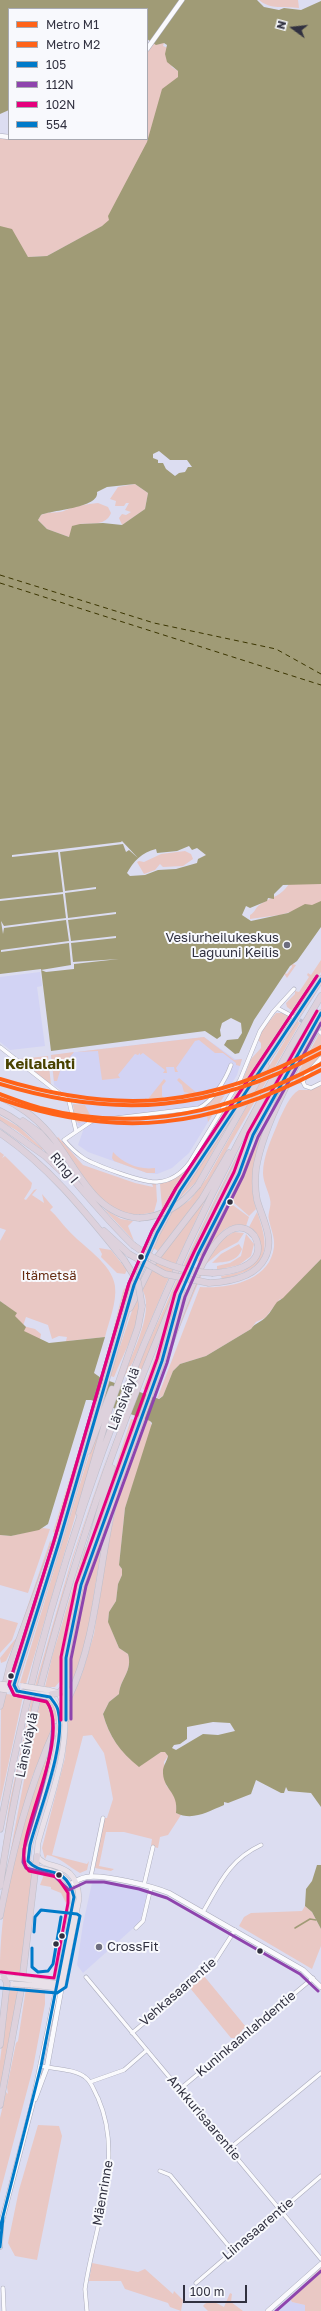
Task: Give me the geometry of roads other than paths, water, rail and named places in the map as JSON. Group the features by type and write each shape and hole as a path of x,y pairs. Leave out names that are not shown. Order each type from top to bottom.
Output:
{"highway":[{"path":"20,1690 11,1685 45,1590 134,1285 164,1219 198,1162 321,979"},
{"name":"Länsiväylä","path":"0,1829 24,1712 72,1544 129,1386 184,1255 246,1129 321,996"},
{"name":"Länsiväylä","path":"0,1886 17,1789 45,1668 80,1548 127,1415 202,1236 253,1135 321,1013"},
{"path":"99,1227 129,1254 165,1274 209,1283 243,1277 261,1264 269,1247 268,1235 257,1199 256,1169 266,1134 289,1083 321,1022"},
{"path":"12,1117 22,1120 40,1133 101,1203 109,1210 123,1216 139,1218 156,1216 175,1207 188,1198 198,1185 285,1033"},
{"path":"0,1097 20,1108 49,1134 79,1176"},
{"name":"Ring I","path":"0,1111 12,1117 37,1137 120,1233 133,1245 150,1257 170,1266 213,1273 232,1271 250,1262 258,1249 254,1235 241,1228 230,1229 210,1250 200,1268 162,1361"},
{"path":"2,1125 61,1171 68,1174"},
{"path":"111,1361 131,1307 147,1273 161,1251 202,1199 236,1141 246,1129"},
{"name":"Ring I","path":"0,1133 17,1145 51,1174 99,1227"},
{"path":"81,1585 162,1361 183,1288 239,1174 253,1135"},
{"path":"81,1465 107,1409 138,1327 142,1306 138,1282 124,1260 99,1227"},
{"path":"72,1544 107,1409"},
{"path":"66,1719 65,1686 68,1645 91,1538 127,1415"},
{"path":"70,1697 87,1651 107,1529 124,1466"},
{"path":"0,1706 10,1665 65,1518"},
{"path":"47,1692 59,1693 65,1686"},
{"path":"0,1916 24,1811 42,1757 56,1727"},
{"path":"0,2105 21,1990 37,1856"},
{"path":"0,2045 5,1980"}],"main road":[{"path":"0,1684 11,1685"},
{"path":"0,1690 47,1692 57,1705 59,1724 54,1759 28,1858 30,1864 36,1867 56,1871 72,1883"},
{"path":"5,1980 59,1985 79,1903 70,1873 63,1868 42,1862 37,1856 38,1843 62,1751 66,1719 59,1693"}],"street":[{"path":"148,47 182,0"},
{"path":"231,1065 228,1075 206,1103 199,1108 92,1121 64,1140 75,1152 89,1161 137,1179 158,1182 180,1174 190,1162 237,1086 260,1031 277,1008 294,989"},
{"path":"277,1008 292,1016"},
{"path":"0,1047 68,1101 76,1131"},
{"path":"321,1058 306,1075 303,1082 305,1086 311,1088 321,1084"},
{"path":"91,1876 103,1818"},
{"path":"203,1912 226,1872 245,1853 261,1846"},
{"path":"144,1885 153,1847"},
{"path":"72,1883 91,1876 144,1885 174,1895 235,1930 313,1978 321,1987"},
{"path":"136,1928 143,1920 151,1887"},
{"name":"Vehkasaarentie","path":"132,2032 212,1966 235,1930"},
{"name":"Ankkurisaarentie","path":"86,1977 230,2148 321,2260"},
{"name":"Kuninkaanlahdentie","path":"180,2089 313,1978"},
{"path":"0,2247 1,2226 32,2106 44,2066 59,1985"},
{"path":"44,2066 81,2074 90,2082 124,2070 147,2050"},
{"path":"230,2148 321,2073"},
{"name":"Mäenrinne","path":"87,2311 85,2289 110,2156 104,2115 90,2082"},
{"path":"160,2171 170,2176 232,2250"},
{"name":"Liinasaarentie","path":"196,2283 232,2250 321,2176"},
{"path":"268,2311 321,2264"},
{"path":"3,2288 4,2311"}],"waterway":[{"path":"295,1928 310,1919 316,1920"}],"tunnel":[{"path":"295,1017 313,1028"}],"metro line":[{"name":"M1","path":"0,1079 44,1091 86,1098 125,1101 164,1099 203,1093 241,1083 280,1067 321,1047"},
{"name":"M2","path":"0,1084 43,1095 85,1102 125,1105 164,1104 203,1098 241,1087 281,1072 321,1053"},
{"name":"M1","path":"0,1094 40,1108 77,1116 114,1119 150,1118 185,1113 220,1105 254,1094 321,1064"},
{"name":"M2","path":"0,1099 43,1112 84,1120 124,1123 164,1122 202,1115 241,1105 280,1090 321,1070"}],"place":[{"name":"Vesiurheilukeskus Laguuni Keilis","path":"287,945"},
{"name":"CrossFit","path":"99,1947"}],"district":[{"name":"Keilalahti","path":"40,1064"}],"park label":[{"name":"Itämetsä","path":"49,1276"}]}
